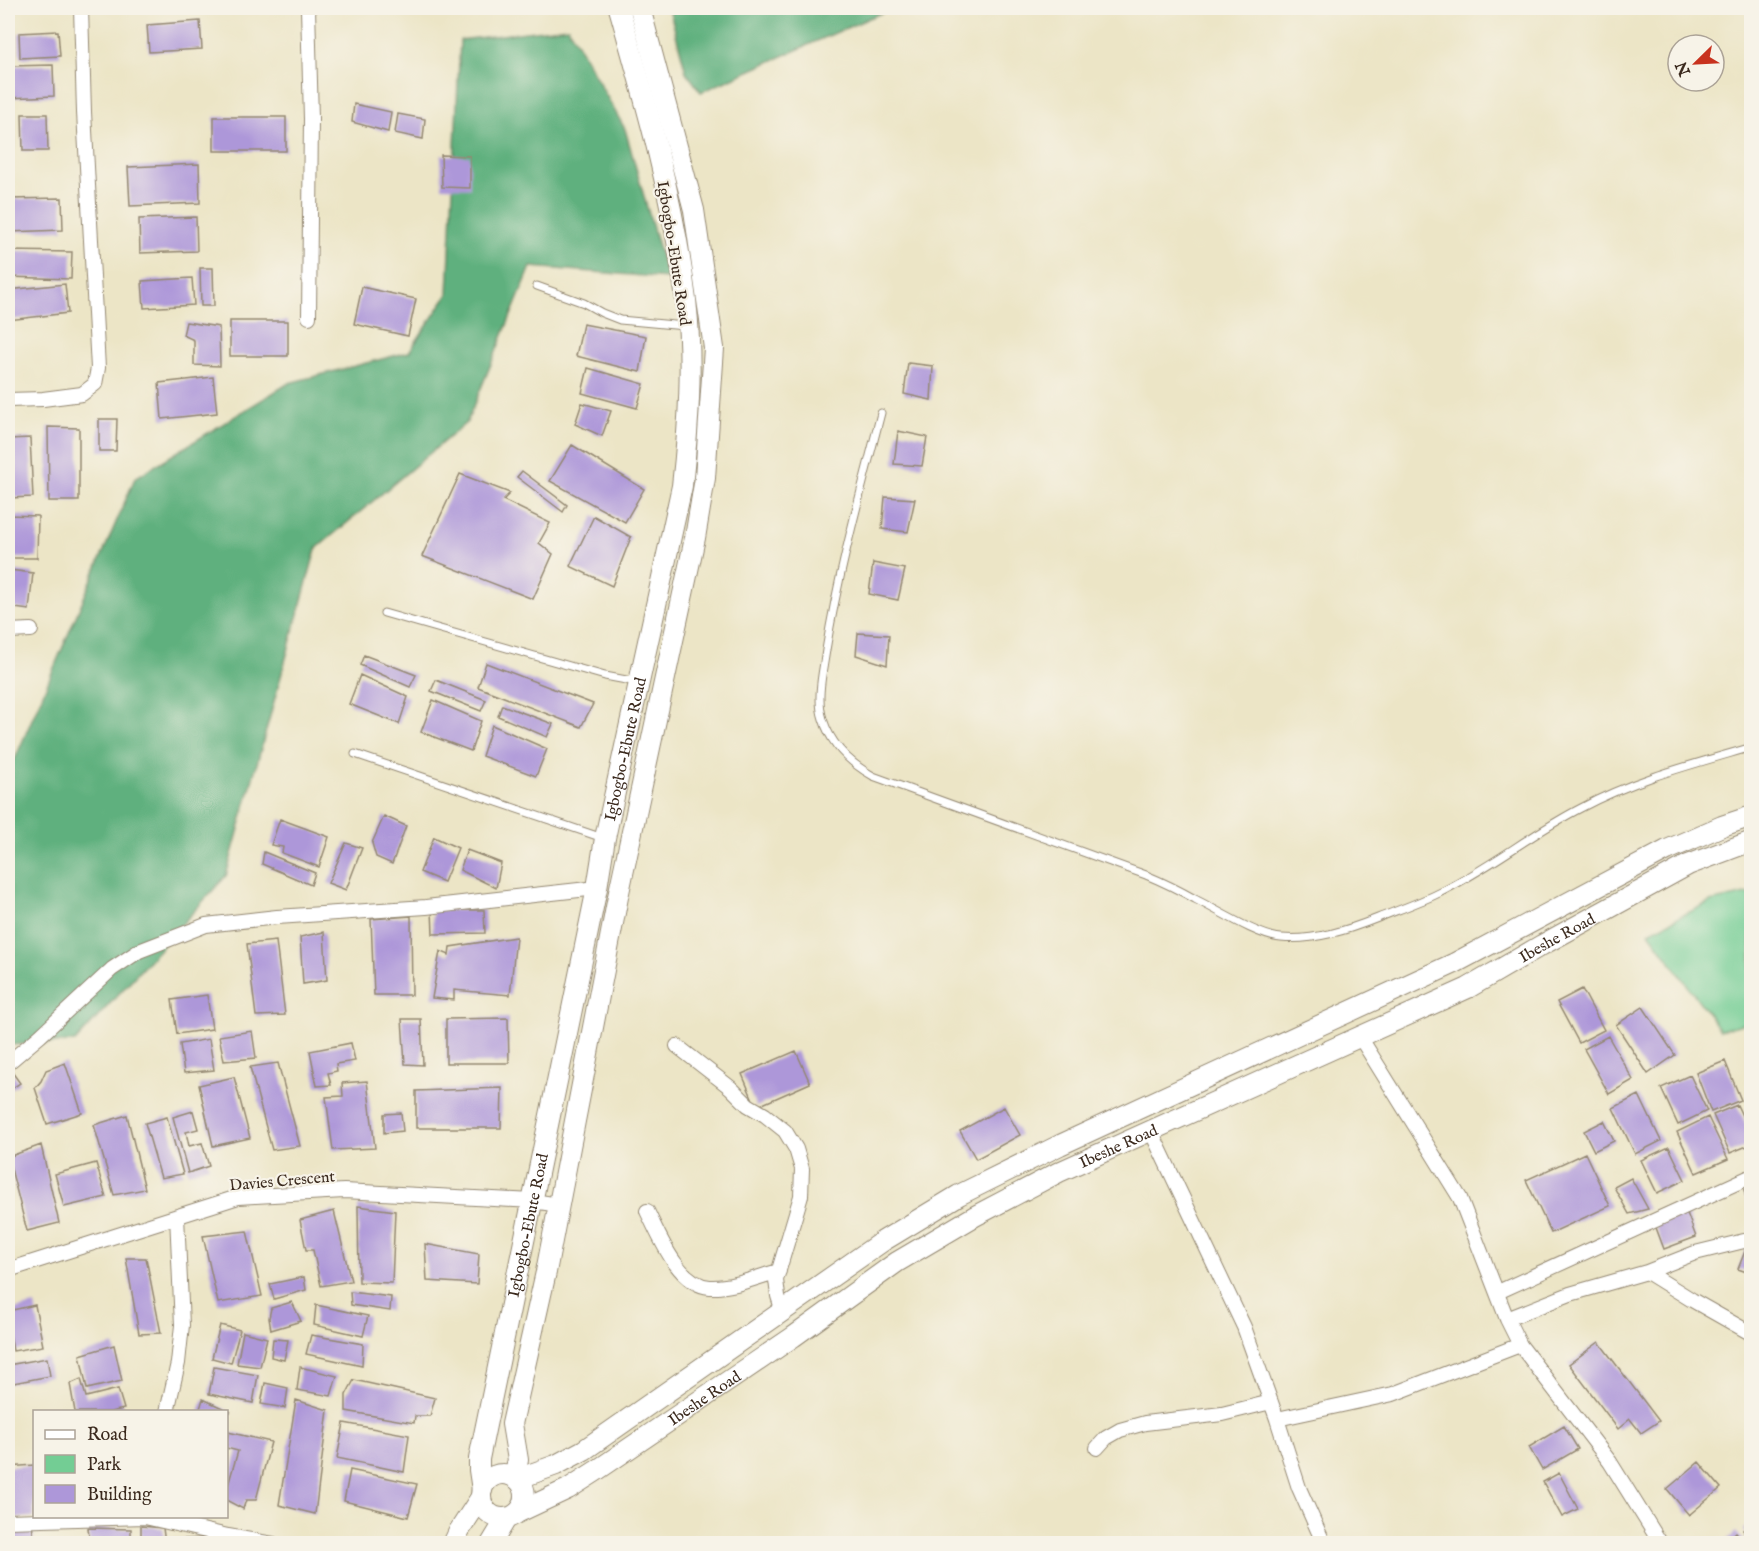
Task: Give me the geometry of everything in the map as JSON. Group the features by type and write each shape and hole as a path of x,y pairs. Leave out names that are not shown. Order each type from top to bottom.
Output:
{"main road":[{"name":"Igbogbo-Ebute Road","path":"482,1493 479,1459 597,888 605,838 682,486 688,430 690,368 686,300 669,199 619,8"},
{"name":"Igbogbo-Ebute Road","path":"515,1477 518,1460 512,1424 559,1205 618,897 695,538 705,478 714,348 694,210 640,8"},
{"name":"Ibeshe Road","path":"515,1477 556,1465 584,1450 883,1241 959,1195 1060,1145 1455,963 1667,850 1722,826 1752,816"},
{"name":"Ibeshe Road","path":"513,1515 568,1489 596,1471 907,1257 975,1216 1059,1172 1468,988 1688,865 1752,841"},
{"path":"453,1544 482,1493 485,1483 497,1474 515,1477 525,1491 526,1499 491,1544"},
{"path":"482,1493 482,1504 492,1516 498,1518 513,1515"}],"street":[{"path":"8,400 43,399 82,394 95,384 98,368 84,112 81,8"},
{"path":"308,8 311,119 309,316"},
{"path":"8,631 31,630"},
{"path":"8,1063 112,969 139,951 206,924 426,907 597,888"},
{"path":"1360,1037 1460,1198 1507,1319 1520,1345 1610,1462 1661,1544"},
{"path":"677,1046 731,1088 748,1105 785,1131 796,1149 802,1169 801,1196 776,1281 783,1311"},
{"path":"1151,1131 1244,1327 1299,1488 1324,1544"},
{"path":"1497,1292 1752,1176"},
{"name":"Davies Crescent","path":"8,1268 238,1197 344,1191 533,1201 559,1205"},
{"path":"647,1211 671,1257 692,1281 708,1287 727,1286 779,1271"},
{"path":"167,1410 178,1363 182,1325 177,1216"},
{"path":"1507,1319 1570,1294 1647,1272 1695,1253 1752,1241"},
{"path":"1647,1272 1752,1334"},
{"path":"1277,1419 1393,1394 1520,1345"},
{"path":"1098,1448 1106,1438 1120,1430 1145,1423 1222,1414 1271,1402"},
{"path":"8,1521 111,1518"},
{"path":"149,1518 273,1544"}],"lane":[{"path":"537,286 584,303 620,320 687,327"},
{"path":"881,413 832,609 820,685 822,717 832,739 855,766 873,776 1146,874 1243,925 1279,938 1300,939 1333,933 1367,922 1438,894 1580,808 1622,788 1660,774 1752,747"},
{"path":"384,613 605,676 639,682"},
{"path":"355,754 605,838"}],"green space":[{"path":"669,8 892,8 701,92 686,72"},
{"path":"568,27 625,129 667,278 531,267 467,422 316,549 226,876 75,1042 8,1045 8,763 15,759 135,478 289,383 409,352 448,294 460,40"},
{"path":"1751,893 1751,1022 1720,1030 1649,932 1710,902"}],"building":[{"path":"200,21 202,49 149,52 147,25"},
{"path":"58,31 60,56 20,58 19,33"},
{"path":"53,65 54,96 8,98 8,66"},
{"path":"354,104 391,112 388,132 352,122"},
{"path":"8,112 15,112 14,148 8,148"},
{"path":"22,114 47,114 48,151 23,151"},
{"path":"398,114 425,119 423,139 395,133"},
{"path":"214,117 286,117 286,151 214,151"},
{"path":"441,155 470,156 470,188 442,187"},
{"path":"199,164 200,203 130,206 128,167"},
{"path":"62,198 63,230 8,232 8,199"},
{"path":"196,217 197,251 140,253 139,219"},
{"path":"9,251 72,252 71,279 8,277"},
{"path":"200,268 213,268 214,306 201,306"},
{"path":"192,278 194,305 144,308 142,281"},
{"path":"65,284 68,313 8,320 8,290"},
{"path":"362,287 416,299 408,336 354,324"},
{"path":"230,321 288,321 288,356 230,356"},
{"path":"186,322 219,327 220,366 194,365 194,340 183,335"},
{"path":"583,324 646,336 640,372 576,356"},
{"path":"908,363 933,366 931,400 904,394"},
{"path":"588,368 644,384 637,408 582,393"},
{"path":"213,377 217,413 162,419 159,383"},
{"path":"582,403 611,411 602,436 575,424"},
{"path":"99,419 117,419 116,451 99,451"},
{"path":"48,427 79,428 79,501 49,501"},
{"path":"898,431 927,437 922,466 894,464"},
{"path":"30,438 33,497 8,498 8,439"},
{"path":"572,445 644,489 625,522 550,481"},
{"path":"522,471 567,505 563,512 517,477"},
{"path":"460,474 510,493 503,500 550,523 539,543 553,554 533,599 422,556"},
{"path":"885,497 915,499 908,532 882,529"},
{"path":"8,515 38,516 37,558 8,558"},
{"path":"594,516 631,537 612,586 570,566"},
{"path":"873,563 905,569 898,600 869,594"},
{"path":"9,570 33,573 29,610 8,607"},
{"path":"858,633 889,635 887,665 856,655"},
{"path":"364,655 416,675 410,687 360,665"},
{"path":"486,663 593,704 581,727 478,687"},
{"path":"360,675 408,697 399,724 349,704"},
{"path":"436,680 486,700 481,711 431,691"},
{"path":"433,700 481,721 471,751 421,732"},
{"path":"502,705 553,724 547,737 498,716"},
{"path":"492,725 547,749 536,776 482,756"},
{"path":"384,816 406,826 392,864 376,857 372,843"},
{"path":"280,819 329,837 319,867 282,853 283,847 271,845"},
{"path":"434,837 458,848 444,882 420,872"},
{"path":"346,843 362,848 346,890 328,883"},
{"path":"467,850 501,863 496,888 460,870"},
{"path":"264,852 315,873 311,885 262,864"},
{"path":"432,910 484,910 485,933 433,934"},
{"path":"411,916 412,995 374,995 371,919"},
{"path":"324,932 327,980 303,984 300,937"},
{"path":"516,937 510,995 454,990 454,1000 432,998 440,951 449,955 450,947"},
{"path":"276,941 285,1015 256,1016 247,944"},
{"path":"1582,989 1604,1030 1579,1043 1557,1002"},
{"path":"207,995 212,1029 177,1034 172,1000"},
{"path":"1643,1007 1675,1055 1648,1074 1616,1025"},
{"path":"508,1018 509,1063 446,1063 446,1019"},
{"path":"402,1019 421,1019 423,1065 405,1064"},
{"path":"252,1031 256,1058 224,1061 219,1036"},
{"path":"1608,1036 1633,1080 1609,1094 1584,1049"},
{"path":"209,1039 214,1070 184,1073 180,1044"},
{"path":"351,1043 355,1061 336,1064 337,1071 328,1073 331,1085 317,1086 310,1051"},
{"path":"796,1051 810,1083 756,1107 742,1074"},
{"path":"1725,1061 1741,1100 1711,1112 1696,1073"},
{"path":"65,1063 82,1113 47,1124 35,1088 46,1070"},
{"path":"278,1063 300,1146 272,1150 250,1067"},
{"path":"12,1072 20,1083 8,1091 8,1075"},
{"path":"1690,1075 1707,1111 1678,1125 1661,1088"},
{"path":"234,1077 250,1138 213,1146 199,1085"},
{"path":"367,1081 375,1148 333,1150 326,1097 343,1096 342,1083"},
{"path":"502,1088 501,1128 416,1128 416,1091"},
{"path":"1639,1095 1661,1141 1635,1154 1613,1108"},
{"path":"1737,1105 1752,1137 1752,1144 1730,1153 1713,1115"},
{"path":"1004,1107 1020,1135 976,1159 960,1131"},
{"path":"193,1111 198,1129 186,1132 189,1146 202,1143 209,1166 188,1173 173,1117"},
{"path":"401,1113 403,1131 384,1133 384,1114"},
{"path":"127,1115 145,1189 114,1195 94,1125"},
{"path":"167,1117 183,1174 161,1178 145,1123"},
{"path":"1708,1117 1728,1159 1696,1173 1677,1132"},
{"path":"1604,1121 1614,1141 1594,1151 1584,1131"},
{"path":"41,1145 59,1223 27,1231 8,1157"},
{"path":"1669,1147 1685,1180 1657,1193 1641,1160"},
{"path":"1585,1153 1610,1206 1551,1233 1526,1180"},
{"path":"96,1163 106,1197 64,1207 55,1174"},
{"path":"1631,1178 1648,1209 1629,1214 1614,1187"},
{"path":"1752,1179 1752,1219 1751,1219 1742,1181"},
{"path":"358,1206 395,1211 392,1283 359,1282"},
{"path":"334,1211 351,1281 321,1286 313,1250 306,1250 300,1220"},
{"path":"1687,1213 1696,1237 1664,1249 1655,1225"},
{"path":"247,1231 262,1296 218,1303 203,1236"},
{"path":"1749,1241 1752,1242 1752,1274 1738,1269"},
{"path":"425,1244 479,1254 477,1284 427,1281"},
{"path":"126,1258 146,1258 161,1333 139,1334"},
{"path":"304,1277 306,1290 274,1299 270,1284"},
{"path":"350,1292 391,1297 390,1311 351,1305"},
{"path":"292,1302 301,1321 271,1330 269,1318 271,1308"},
{"path":"35,1305 43,1346 13,1351 8,1311"},
{"path":"316,1305 368,1316 363,1336 314,1325"},
{"path":"220,1325 240,1330 231,1363 212,1358"},
{"path":"243,1332 267,1338 260,1367 237,1364"},
{"path":"311,1335 363,1344 362,1366 306,1354"},
{"path":"273,1339 288,1340 284,1360 271,1357"},
{"path":"1599,1342 1659,1421 1641,1433 1630,1419 1618,1429 1569,1364"},
{"path":"114,1345 122,1381 87,1389 80,1355"},
{"path":"47,1358 50,1376 8,1384 8,1365"},
{"path":"214,1367 258,1375 253,1403 209,1394"},
{"path":"300,1367 337,1376 331,1396 297,1390"},
{"path":"81,1379 86,1397 118,1389 124,1409 75,1410 70,1384"},
{"path":"354,1380 435,1398 430,1416 415,1416 414,1423 346,1411 346,1395"},
{"path":"265,1383 288,1388 285,1408 261,1404"},
{"path":"203,1399 227,1410 200,1410"},
{"path":"296,1400 328,1410 315,1514 279,1505"},
{"path":"344,1423 409,1435 404,1472 337,1458"},
{"path":"1564,1426 1578,1449 1542,1470 1529,1447"},
{"path":"228,1432 271,1442 256,1500 246,1500 243,1509 228,1501 228,1485 238,1451 228,1448"},
{"path":"1699,1462 1721,1488 1689,1515 1667,1489"},
{"path":"33,1465 33,1517 8,1519 8,1467"},
{"path":"350,1470 417,1484 408,1517 344,1501"},
{"path":"1559,1473 1578,1509 1562,1517 1543,1482"},
{"path":"1752,1522 1752,1540 1743,1530"},
{"path":"32,1523 34,1544 11,1544 9,1525"},
{"path":"141,1526 163,1528 165,1544 141,1544"},
{"path":"88,1528 131,1529 131,1544 90,1544"},
{"path":"1736,1532 1746,1544 1723,1544"},
{"path":"210,1538 210,1544 166,1544 165,1540"}]}
